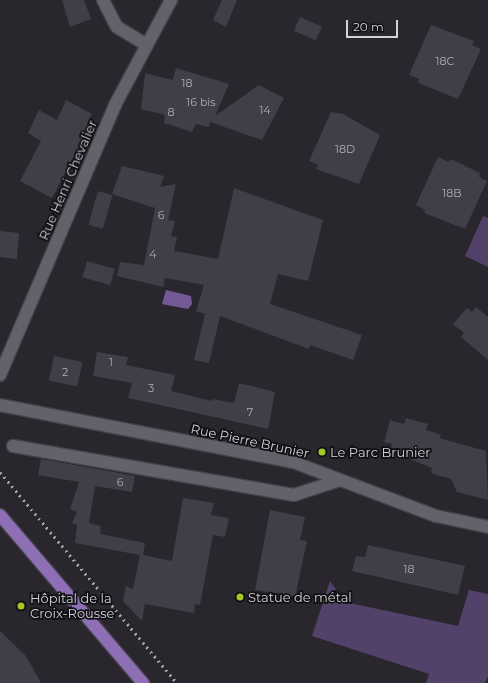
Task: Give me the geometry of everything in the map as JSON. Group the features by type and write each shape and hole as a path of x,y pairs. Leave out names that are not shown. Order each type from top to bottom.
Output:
{"main road":[{"path":"0,515 143,683"}],"street":[{"path":"103,0 117,27 147,44"},
{"name":"Rue Henri Chevalier","path":"0,375 115,105 171,0"},
{"name":"Rue Pierre Brunier","path":"0,405 293,462 436,516 488,527"},
{"path":"14,446 294,495 340,480"}],"shaded area":[{"path":"483,216 488,218 488,267 465,256"},
{"path":"166,290 191,296 192,304 188,309 162,304"},
{"path":"330,581 345,602 458,626 469,590 488,594 488,676 485,683 426,683 429,674 312,636"}],"building":[{"path":"62,0 84,0 91,19 70,27"},
{"path":"222,0 237,0 226,27 213,20"},
{"path":"300,17 322,27 316,40 294,31"},
{"path":"431,25 474,41 472,45 481,49 458,99 418,83 419,79 409,75"},
{"path":"176,68 229,84 215,116 259,85 284,98 262,140 210,122 209,127 196,124 192,132 164,123 165,115 141,109 145,73 173,80"},
{"path":"66,100 92,114 87,124 90,125 52,198 20,181 41,141 28,133 39,110 57,120"},
{"path":"331,112 343,114 380,135 359,184 316,169 318,165 309,161"},
{"path":"438,157 449,162 451,159 480,173 479,177 487,181 465,229 424,213 425,210 416,205"},
{"path":"122,166 164,176 160,187 176,184 168,220 175,221 171,236 177,237 174,251 218,259 234,188 323,220 308,281 278,274 270,304 362,335 353,360 310,345 309,349 220,316 209,363 194,360 205,314 196,311 204,285 165,278 163,287 117,276 120,262 144,265 155,208 112,194"},
{"path":"98,191 112,195 103,229 88,225"},
{"path":"0,231 19,233 17,259 0,257"},
{"path":"87,261 115,269 110,285 82,277"},
{"path":"476,307 488,317 488,360 461,337 464,333 453,324 467,308 472,312"},
{"path":"97,352 128,357 126,365 175,375 171,391 212,401 212,399 234,403 239,383 275,392 268,429 128,398 132,383 93,376"},
{"path":"54,356 82,362 77,386 49,380"},
{"path":"406,418 428,424 426,430 441,435 439,438 486,451 488,500 457,492 451,479 431,473 432,468 390,451 392,444 384,442 390,420 404,424"},
{"path":"41,459 135,476 132,492 95,486 89,523 101,526 100,534 145,543 143,555 172,561 183,498 214,503 211,515 229,518 225,537 213,535 200,605 195,604 194,613 145,604 142,621 123,601 126,586 133,589 140,555 75,543 77,525 72,523 77,512 70,509 79,482 38,475"},
{"path":"270,510 305,517 300,540 307,541 295,597 255,590"},
{"path":"368,545 465,566 458,595 352,571 356,556 365,557"},
{"path":"0,631 26,656 41,683 0,683"}],"railway":[{"path":"0,472 177,683"}],"place":[{"name":"Le Parc Brunier","path":"322,452"},
{"name":"Statue de métal","path":"240,597"},
{"name":"Hôpital de la Croix-Rousse","path":"21,606"}]}
